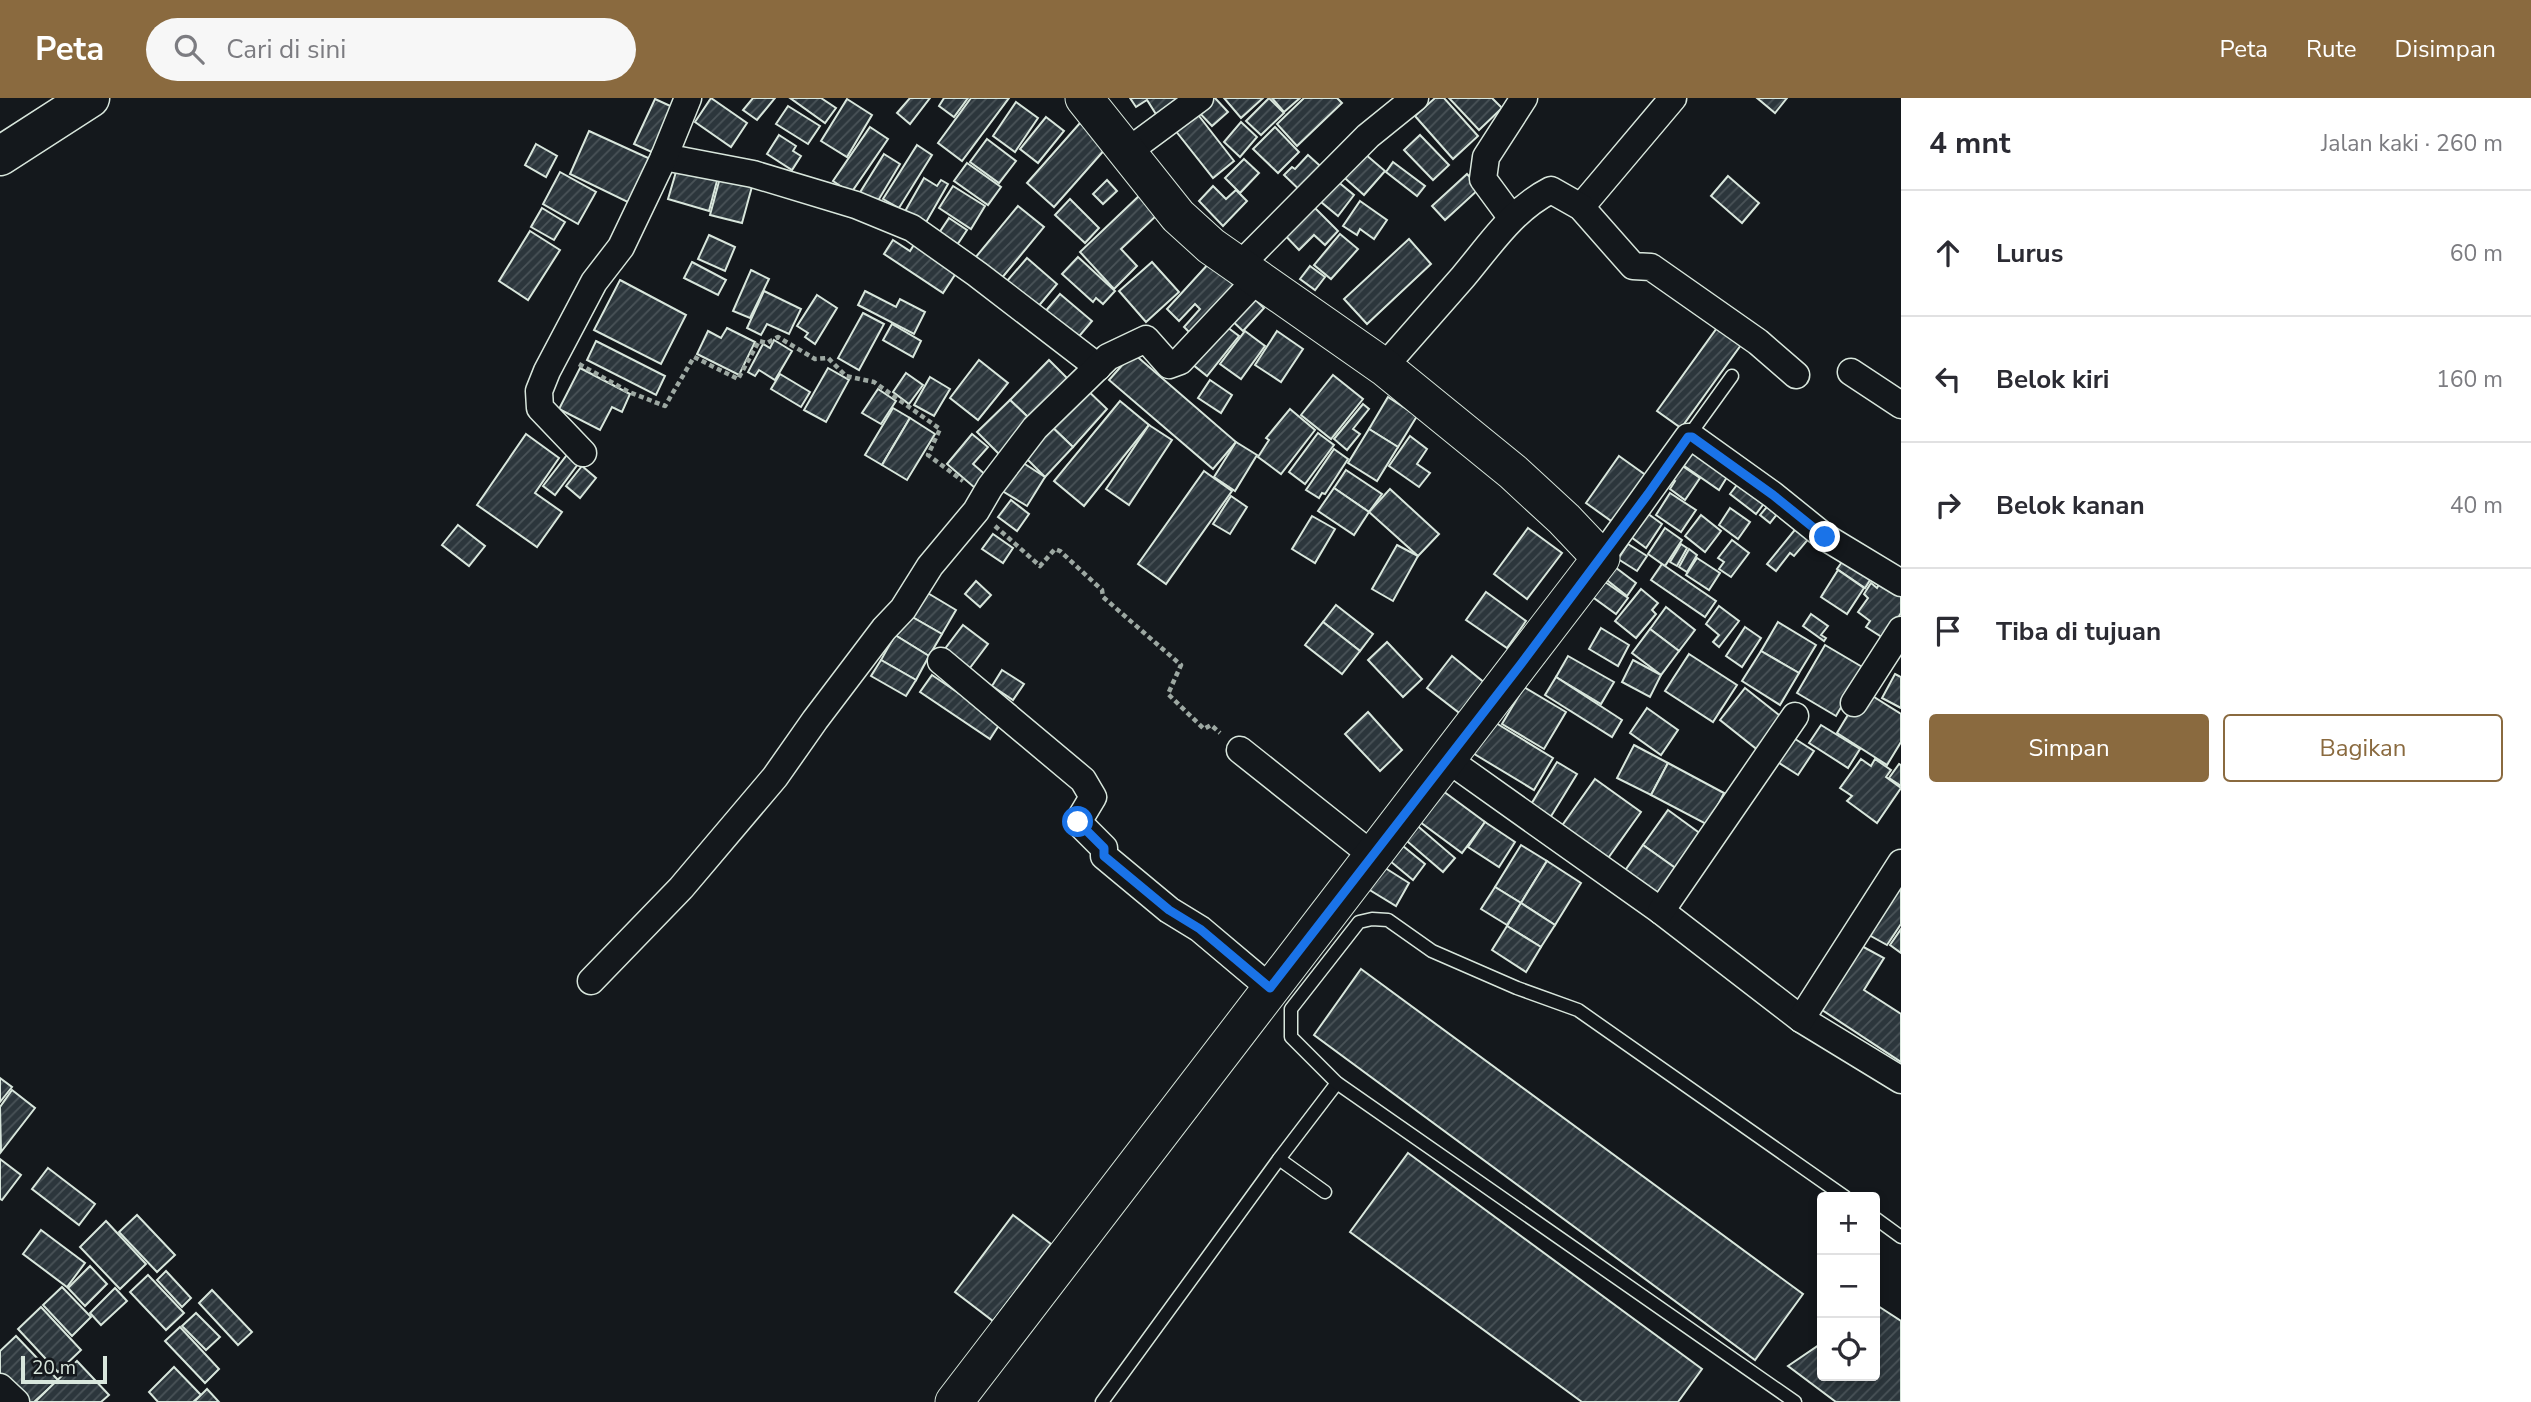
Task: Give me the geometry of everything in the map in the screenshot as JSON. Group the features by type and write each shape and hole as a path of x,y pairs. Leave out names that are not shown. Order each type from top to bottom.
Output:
{"highway":[{"path":"0,156 90,98"}],"street":[{"path":"583,453 540,408 539,391 594,282 621,247 664,157 688,98"},
{"path":"1084,98 1178,216 1248,273 1384,367 1513,472 1601,558"},
{"path":"1127,152 1200,98"},
{"path":"591,981 681,888 775,777 884,629 903,609 930,566 1035,429 1108,357 1146,339 1169,365 1180,361 1248,273 1368,136 1415,98"},
{"path":"1511,217 1483,179 1486,157 1524,98"},
{"path":"1581,207 1673,98"},
{"path":"664,157 753,174 856,205 912,228 1098,367"},
{"path":"1384,367 1463,277 1511,217 1550,190 1581,207 1633,266 1651,267 1758,342 1796,375"},
{"path":"1852,372 1901,405"},
{"path":"954,1402 1601,558 1688,437 1692,437 1773,495 1825,537 1901,583"},
{"path":"1854,703 1901,631"},
{"path":"942,661 1083,780 1093,797 1078,822 1104,848 1104,856 1169,910 1200,929 1270,988"},
{"path":"1661,911 1795,716"},
{"path":"1240,750 1372,855"},
{"path":"1447,759 1661,911 1801,1019 1901,1080"},
{"path":"1801,1019 1901,863"},
{"path":"0,1387 16,1402"}],"lane":[{"path":"1688,437 1732,376"},
{"path":"1796,1402 1337,1083 1291,1037 1291,1009 1359,922 1388,920 1433,951 1517,988 1578,1010 1838,1192"},
{"path":"1102,1402 1337,1083"},
{"path":"1279,1159 1325,1192"},
{"path":"1880,1222 1901,1237"}],"path":[{"path":"557,351 629,392 666,406 694,357 738,379 759,341 767,343 778,337 815,359 828,359 846,376 874,382 940,429 928,455 980,503 1040,566 1055,549 1060,551 1102,590 1103,597 1181,665 1168,694 1204,729 1211,725 1240,750"}],"building":[{"path":"711,98 747,123 731,147 695,122"},
{"path":"753,98 775,98 757,120 743,110"},
{"path":"790,98 821,98 836,108 825,123"},
{"path":"910,98 930,98 910,124 897,113"},
{"path":"944,98 968,98 954,117 939,106"},
{"path":"971,98 1009,98 962,161 938,143"},
{"path":"1130,98 1183,98 1159,119 1147,100 1136,107"},
{"path":"1200,98 1215,98 1228,112 1212,126 1193,106"},
{"path":"1224,98 1263,98 1241,118"},
{"path":"1269,98 1284,113 1261,135 1246,121"},
{"path":"1272,98 1300,98 1284,112"},
{"path":"1304,98 1337,98 1342,103 1297,146 1277,124"},
{"path":"1435,98 1444,98 1478,136 1453,159 1415,116"},
{"path":"1449,98 1492,98 1502,108 1479,130"},
{"path":"1757,98 1787,98 1775,113"},
{"path":"655,99 677,109 656,154 634,144"},
{"path":"847,99 872,115 847,157 821,141"},
{"path":"1016,102 1038,118 1015,152 993,136"},
{"path":"788,106 820,126 808,144 776,124"},
{"path":"1192,107 1234,161 1213,178 1171,125"},
{"path":"1046,117 1064,131 1038,163 1020,149"},
{"path":"1241,122 1257,137 1240,157 1224,142"},
{"path":"1080,123 1107,147 1054,207 1027,183"},
{"path":"870,127 888,139 851,193 833,181"},
{"path":"1275,127 1299,152 1278,173 1253,149"},
{"path":"589,131 657,162 638,207 570,174"},
{"path":"779,135 796,146 793,151 801,156 792,170 767,154"},
{"path":"1420,135 1449,165 1433,180 1404,150"},
{"path":"987,139 1016,161 999,183 970,162"},
{"path":"536,144 557,156 546,177 525,165"},
{"path":"917,145 932,155 899,208 883,199"},
{"path":"1358,148 1385,171 1364,195 1338,172"},
{"path":"884,154 900,164 876,204 859,194"},
{"path":"1308,155 1327,172 1306,196 1284,175 1292,167 1295,169"},
{"path":"1244,159 1259,173 1240,193 1225,178"},
{"path":"1393,162 1425,186 1417,196 1386,172"},
{"path":"967,163 1001,187 988,205 954,181"},
{"path":"678,165 718,177 709,211 668,199"},
{"path":"560,172 596,192 578,224 543,204"},
{"path":"721,174 753,183 742,223 710,215"},
{"path":"1467,174 1480,188 1445,220 1432,206"},
{"path":"1331,176 1354,195 1338,216 1315,197"},
{"path":"1728,176 1759,203 1742,223 1711,196"},
{"path":"924,178 937,186 941,180 948,184 921,231 900,220"},
{"path":"1107,180 1117,191 1103,204 1093,194"},
{"path":"953,186 985,206 971,229 939,208"},
{"path":"1213,186 1226,199 1236,190 1247,201 1223,226 1199,201"},
{"path":"1140,195 1158,214 1121,249 1137,266 1114,289 1080,252"},
{"path":"1070,199 1099,228 1085,243 1055,215"},
{"path":"1308,201 1338,231 1325,245 1314,235 1299,250 1280,230"},
{"path":"1360,201 1387,220 1374,239 1360,229 1357,235 1343,226"},
{"path":"1018,206 1044,227 1001,279 975,258"},
{"path":"542,208 565,222 554,240 531,227"},
{"path":"949,218 967,230 951,254 933,242"},
{"path":"530,231 560,250 528,300 499,281"},
{"path":"1340,234 1358,249 1331,279 1314,265"},
{"path":"709,235 735,247 725,271 698,259"},
{"path":"1409,239 1431,264 1367,324 1344,299"},
{"path":"893,240 910,251 917,240 960,267 943,293 884,254"},
{"path":"1078,257 1115,291 1103,304 1096,298 1093,302 1062,274"},
{"path":"1027,258 1057,284 1037,308 1007,281"},
{"path":"692,262 726,280 718,295 684,278"},
{"path":"1152,262 1179,292 1146,322 1119,291"},
{"path":"1210,262 1240,291 1195,338 1184,327 1200,309 1195,304 1179,321 1167,309"},
{"path":"1310,266 1325,277 1315,290 1300,279"},
{"path":"751,270 769,279 750,318 733,311"},
{"path":"620,280 686,315 661,364 594,330"},
{"path":"764,291 801,309 789,334 767,324 761,335 747,328"},
{"path":"865,291 896,307 900,299 925,312 914,334 858,305"},
{"path":"1248,293 1264,308 1243,331 1227,316"},
{"path":"1060,294 1092,321 1075,341 1044,313"},
{"path":"817,295 837,308 815,344 805,337 808,333 797,326"},
{"path":"863,313 884,324 859,370 838,358"},
{"path":"1219,321 1239,336 1207,376 1187,360"},
{"path":"1722,321 1746,338 1681,428 1657,411"},
{"path":"892,324 921,341 913,357 883,340"},
{"path":"727,328 755,342 739,375 697,354 708,331 721,338"},
{"path":"1245,331 1265,346 1241,379 1220,364"},
{"path":"1277,331 1303,349 1281,382 1255,365"},
{"path":"774,340 792,351 775,380 759,370 755,376 748,372 763,344 770,348"},
{"path":"596,341 665,376 656,395 587,360"},
{"path":"1133,353 1236,442 1213,469 1109,380"},
{"path":"979,360 1008,383 978,420 950,398"},
{"path":"1049,360 1071,382 1032,421 1010,400"},
{"path":"580,368 630,394 622,412 612,407 600,430 559,409"},
{"path":"828,368 849,380 826,422 804,410"},
{"path":"906,373 923,385 909,404 893,392"},
{"path":"780,374 810,392 801,407 771,389"},
{"path":"1333,375 1363,399 1331,439 1301,415"},
{"path":"930,377 950,389 934,416 914,405"},
{"path":"1210,380 1232,395 1221,413 1198,398"},
{"path":"1083,386 1107,409 1073,447 1048,423"},
{"path":"878,389 896,401 881,424 862,413"},
{"path":"1388,397 1417,416 1398,447 1369,429"},
{"path":"1010,400 1032,421 999,454 977,432"},
{"path":"1120,401 1149,425 1084,506 1054,481"},
{"path":"1363,404 1369,409 1353,429 1360,434 1347,450 1334,439"},
{"path":"893,408 910,418 882,465 865,455"},
{"path":"1290,409 1315,430 1281,474 1258,457 1269,440 1266,438"},
{"path":"910,418 935,434 907,480 882,465"},
{"path":"1048,423 1073,447 1045,477 1021,453"},
{"path":"1149,425 1172,440 1129,505 1106,489"},
{"path":"1369,429 1398,447 1377,481 1348,463"},
{"path":"1318,433 1334,445 1305,484 1289,472"},
{"path":"526,434 559,458 535,493 562,512 537,547 477,505"},
{"path":"972,434 988,447 973,464 987,476 975,488 947,464"},
{"path":"1410,436 1427,449 1417,464 1430,473 1419,487 1389,466"},
{"path":"1691,441 1732,469 1719,490 1677,461"},
{"path":"1236,442 1257,455 1235,491 1214,477"},
{"path":"573,447 584,456 555,495 543,486"},
{"path":"1334,449 1348,459 1325,494 1322,493 1319,498 1306,490"},
{"path":"1619,456 1647,476 1614,523 1586,503"},
{"path":"1017,459 1045,477 1027,506 999,489"},
{"path":"1681,465 1700,478 1685,500 1670,489 1675,481 1672,479"},
{"path":"582,466 596,478 580,498 566,486"},
{"path":"1346,470 1382,494 1369,512 1334,488"},
{"path":"1204,471 1232,491 1166,584 1138,564"},
{"path":"1743,477 1769,497 1756,514 1730,494"},
{"path":"1334,488 1369,512 1354,535 1318,511"},
{"path":"1390,489 1439,534 1418,556 1369,512"},
{"path":"1670,493 1696,510 1681,532 1656,515"},
{"path":"1231,496 1247,507 1230,534 1213,524"},
{"path":"1011,500 1029,514 1017,531 998,517"},
{"path":"1772,501 1781,509 1770,523 1760,515"},
{"path":"1730,508 1750,522 1738,539 1719,525"},
{"path":"1647,513 1662,524 1646,548 1631,537"},
{"path":"1701,515 1721,531 1705,552 1685,536"},
{"path":"1312,516 1335,529 1315,563 1292,549"},
{"path":"458,525 485,546 469,566 442,545"},
{"path":"1798,526 1811,536 1794,556 1790,553 1776,571 1767,564"},
{"path":"1528,528 1562,553 1527,599 1494,574"},
{"path":"1665,528 1682,540 1665,566 1648,554"},
{"path":"993,534 1013,548 1003,563 982,549"},
{"path":"1732,540 1749,553 1731,577 1719,569 1724,562 1718,558"},
{"path":"1628,544 1647,556 1637,571 1618,559"},
{"path":"1681,544 1687,548 1677,566 1670,562"},
{"path":"1397,545 1418,556 1393,601 1372,589"},
{"path":"1689,549 1697,555 1687,572 1679,567"},
{"path":"1697,558 1720,573 1709,590 1686,575"},
{"path":"1844,559 1872,577 1865,588 1837,569"},
{"path":"1607,561 1636,583 1627,596 1598,573"},
{"path":"1662,564 1716,601 1705,617 1651,580"},
{"path":"1838,570 1864,588 1847,614 1821,597"},
{"path":"1598,577 1628,598 1616,614 1587,593"},
{"path":"976,581 991,595 980,607 965,594"},
{"path":"1881,581 1901,596 1901,613 1885,639 1866,627 1870,621 1858,612 1868,598 1864,594 1871,583 1877,588"},
{"path":"921,589 956,610 942,634 907,614"},
{"path":"1641,589 1658,603 1652,610 1656,614 1636,638 1615,621"},
{"path":"1486,592 1526,621 1507,648 1466,620"},
{"path":"1336,605 1373,634 1360,651 1323,622"},
{"path":"1719,606 1739,621 1719,647 1713,642 1719,635 1706,624"},
{"path":"1666,607 1695,630 1679,651 1650,629"},
{"path":"907,614 942,634 929,656 895,635"},
{"path":"1811,614 1828,626 1821,635 1826,638 1824,641 1803,626"},
{"path":"1323,622 1360,651 1342,674 1305,645"},
{"path":"1778,622 1816,645 1799,673 1761,651"},
{"path":"963,625 988,644 966,673 941,654"},
{"path":"1745,627 1761,638 1742,667 1726,656"},
{"path":"1601,628 1629,645 1618,666 1589,649"},
{"path":"1650,629 1679,651 1661,675 1632,653"},
{"path":"895,635 929,656 916,680 881,660"},
{"path":"1387,642 1422,679 1403,697 1368,660"},
{"path":"1825,645 1864,668 1836,716 1797,693"},
{"path":"1761,651 1799,673 1780,705 1742,681"},
{"path":"1689,654 1737,685 1713,722 1665,691"},
{"path":"1452,656 1486,684 1462,715 1427,688"},
{"path":"1568,656 1614,682 1601,704 1556,677"},
{"path":"881,660 916,680 906,696 871,676"},
{"path":"1633,660 1661,675 1650,697 1622,682"},
{"path":"1002,670 1024,684 1013,700 992,686"},
{"path":"1895,674 1901,677 1901,708 1882,698"},
{"path":"932,675 1001,722 990,739 920,692"},
{"path":"1556,677 1622,720 1612,737 1545,695"},
{"path":"1524,687 1566,712 1544,749 1502,724"},
{"path":"1745,688 1784,719 1759,751 1720,720"},
{"path":"1863,690 1901,714 1901,742 1887,765 1837,733"},
{"path":"1647,708 1678,730 1661,755 1630,733"},
{"path":"1368,712 1402,750 1380,771 1345,734"},
{"path":"1491,720 1553,758 1534,790 1471,752"},
{"path":"1821,725 1860,749 1848,768 1809,743"},
{"path":"1792,737 1814,751 1798,775 1776,761"},
{"path":"1634,745 1668,763 1651,795 1617,778"},
{"path":"1861,759 1871,766 1875,759 1891,770 1886,777 1901,788 1877,823 1847,801 1852,796 1840,788"},
{"path":"1557,762 1577,774 1550,818 1530,806"},
{"path":"1668,763 1724,793 1708,825 1651,795"},
{"path":"1899,764 1901,765 1901,786 1889,778"},
{"path":"1595,779 1641,812 1606,861 1561,827"},
{"path":"1443,791 1485,822 1462,853 1420,822"},
{"path":"1668,810 1705,837 1681,872 1643,845"},
{"path":"1413,822 1455,858 1443,872 1401,836"},
{"path":"1485,822 1515,842 1499,867 1468,847"},
{"path":"1521,845 1547,861 1521,903 1495,887"},
{"path":"1643,845 1681,872 1662,899 1624,872"},
{"path":"1403,846 1425,864 1413,880 1390,861"},
{"path":"1547,861 1581,883 1555,925 1521,903"},
{"path":"1382,866 1409,883 1396,906 1368,889"},
{"path":"1901,876 1901,924 1887,945 1860,930"},
{"path":"1495,887 1521,903 1507,925 1481,909"},
{"path":"1521,903 1555,925 1541,947 1507,926"},
{"path":"1507,926 1541,947 1526,972 1492,950"},
{"path":"1901,929 1901,953 1890,945"},
{"path":"1858,944 1884,958 1864,990 1901,1014 1901,1062 1819,1008"},
{"path":"1361,969 1803,1294 1755,1360 1314,1035"},
{"path":"0,1078 12,1087 0,1102"},
{"path":"12,1090 35,1108 1,1152 0,1107"},
{"path":"1408,1153 1702,1369 1678,1402 1582,1402 1350,1232"},
{"path":"0,1159 21,1175 2,1200 0,1199"},
{"path":"48,1168 95,1204 79,1225 32,1189"},
{"path":"137,1215 175,1255 157,1272 119,1232"},
{"path":"1013,1215 1051,1244 993,1321 955,1292"},
{"path":"106,1221 146,1264 120,1289 80,1247"},
{"path":"41,1230 85,1263 67,1287 23,1254"},
{"path":"90,1266 107,1284 85,1306 68,1288"},
{"path":"166,1271 191,1298 182,1307 157,1280"},
{"path":"148,1275 184,1313 166,1330 130,1292"},
{"path":"62,1287 91,1317 72,1336 43,1305"},
{"path":"115,1288 127,1301 101,1325 90,1313"},
{"path":"212,1290 252,1332 238,1345 199,1303"},
{"path":"41,1307 81,1350 58,1372 18,1329"},
{"path":"1880,1307 1901,1321 1901,1402 1836,1402 1788,1366 1817,1346 1817,1381 1880,1381"},
{"path":"196,1313 220,1337 206,1350 182,1326"},
{"path":"180,1327 219,1369 205,1383 165,1341"},
{"path":"16,1336 58,1380 34,1402 25,1402 0,1375 0,1351"},
{"path":"77,1361 109,1395 101,1402 35,1402"},
{"path":"174,1367 201,1395 193,1402 158,1402 149,1392"},
{"path":"207,1389 219,1402 194,1402"}],"route":[{"path":"1078,822 1104,848 1104,856 1169,910 1200,929 1270,988 1521,664 1688,437 1692,437 1773,495 1825,537"}]}
